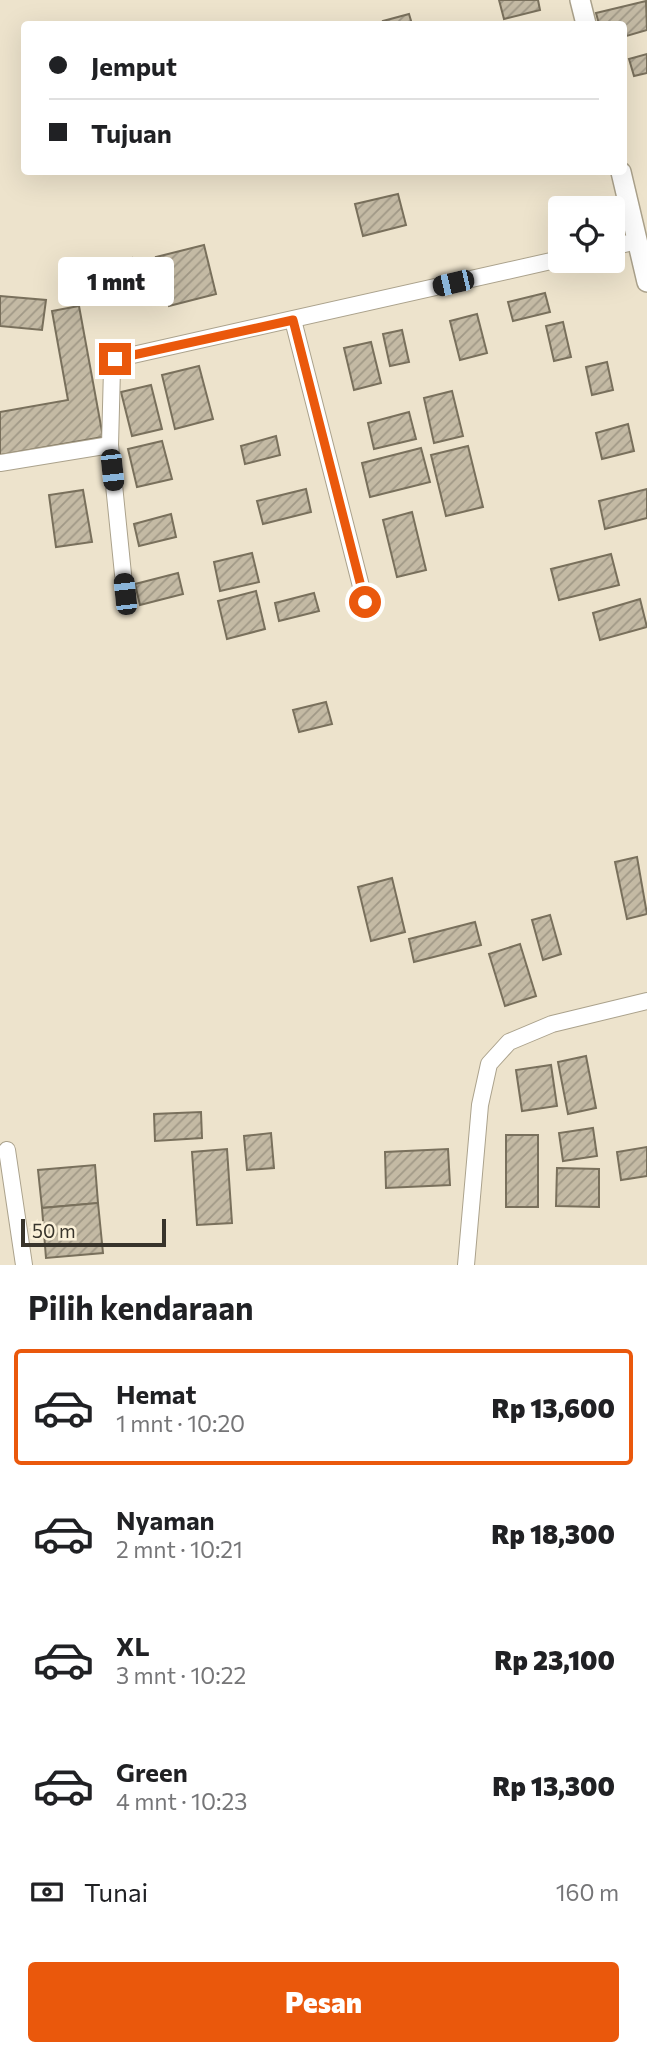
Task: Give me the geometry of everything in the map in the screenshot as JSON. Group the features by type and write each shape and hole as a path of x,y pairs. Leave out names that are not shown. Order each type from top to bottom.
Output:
{"street":[{"path":"580,0 585,21"},
{"path":"622,175 646,273"},
{"path":"625,244 637,241"},
{"path":"125,594 110,445 111,369 115,359 548,262"},
{"path":"293,320 365,602"},
{"path":"0,463 110,445"},
{"path":"466,1265 480,1105 489,1064 509,1042 552,1024 647,1001"},
{"path":"7,1150 24,1265"}],"building":[{"path":"499,0 538,0 540,10 504,19"},
{"path":"646,1 647,30 627,36 627,21 598,21 596,13"},
{"path":"409,14 411,21 383,21"},
{"path":"647,54 647,73 634,76 629,59"},
{"path":"398,194 406,225 363,236 355,204"},
{"path":"204,245 216,294 169,306 156,257"},
{"path":"132,258 140,292 101,302 92,268"},
{"path":"545,293 550,312 513,321 508,302"},
{"path":"0,296 46,300 42,330 0,326"},
{"path":"79,306 103,437 0,455 0,412 68,400 52,311"},
{"path":"477,314 487,353 460,360 450,321"},
{"path":"563,322 571,357 554,361 546,326"},
{"path":"402,330 409,362 390,366 383,334"},
{"path":"371,342 381,383 354,390 344,348"},
{"path":"607,362 613,390 592,395 586,367"},
{"path":"199,366 213,419 175,429 162,375"},
{"path":"151,385 162,429 132,436 121,392"},
{"path":"452,391 463,436 434,443 424,398"},
{"path":"409,412 416,439 374,449 368,423"},
{"path":"628,424 634,451 602,459 596,433"},
{"path":"276,436 280,455 245,464 241,446"},
{"path":"162,441 172,479 137,487 128,449"},
{"path":"468,446 483,507 446,516 431,455"},
{"path":"421,448 430,482 370,497 362,463"},
{"path":"306,489 311,512 263,524 257,501"},
{"path":"647,489 647,518 605,529 599,501"},
{"path":"83,490 92,542 56,547 49,495"},
{"path":"412,512 426,570 397,577 383,520"},
{"path":"171,514 176,537 139,546 134,524"},
{"path":"252,553 259,582 220,591 214,562"},
{"path":"611,554 619,585 559,600 551,569"},
{"path":"178,573 183,594 140,605 135,584"},
{"path":"256,591 265,629 227,639 218,601"},
{"path":"314,593 319,611 279,621 275,603"},
{"path":"640,599 647,627 600,640 593,613"},
{"path":"326,702 332,724 299,732 293,710"},
{"path":"637,857 647,914 627,919 615,862"},
{"path":"392,878 405,932 371,941 358,887"},
{"path":"550,915 561,954 543,960 532,920"},
{"path":"475,922 481,945 414,962 409,939"},
{"path":"520,944 536,996 505,1006 489,954"},
{"path":"586,1056 596,1108 568,1114 558,1062"},
{"path":"551,1065 557,1106 522,1111 516,1070"},
{"path":"201,1112 202,1138 155,1141 154,1114"},
{"path":"593,1128 597,1156 563,1161 559,1133"},
{"path":"271,1133 274,1168 247,1170 244,1136"},
{"path":"506,1135 538,1135 538,1207 506,1207"},
{"path":"647,1147 647,1176 621,1180 617,1152"},
{"path":"227,1149 232,1223 197,1225 192,1152"},
{"path":"448,1149 450,1185 386,1188 385,1152"},
{"path":"95,1165 98,1203 42,1208 38,1170"},
{"path":"557,1168 599,1169 599,1207 556,1206"},
{"path":"98,1203 103,1253 46,1258 42,1208"}],"route":[{"path":"115,359 293,320 365,602"}]}
